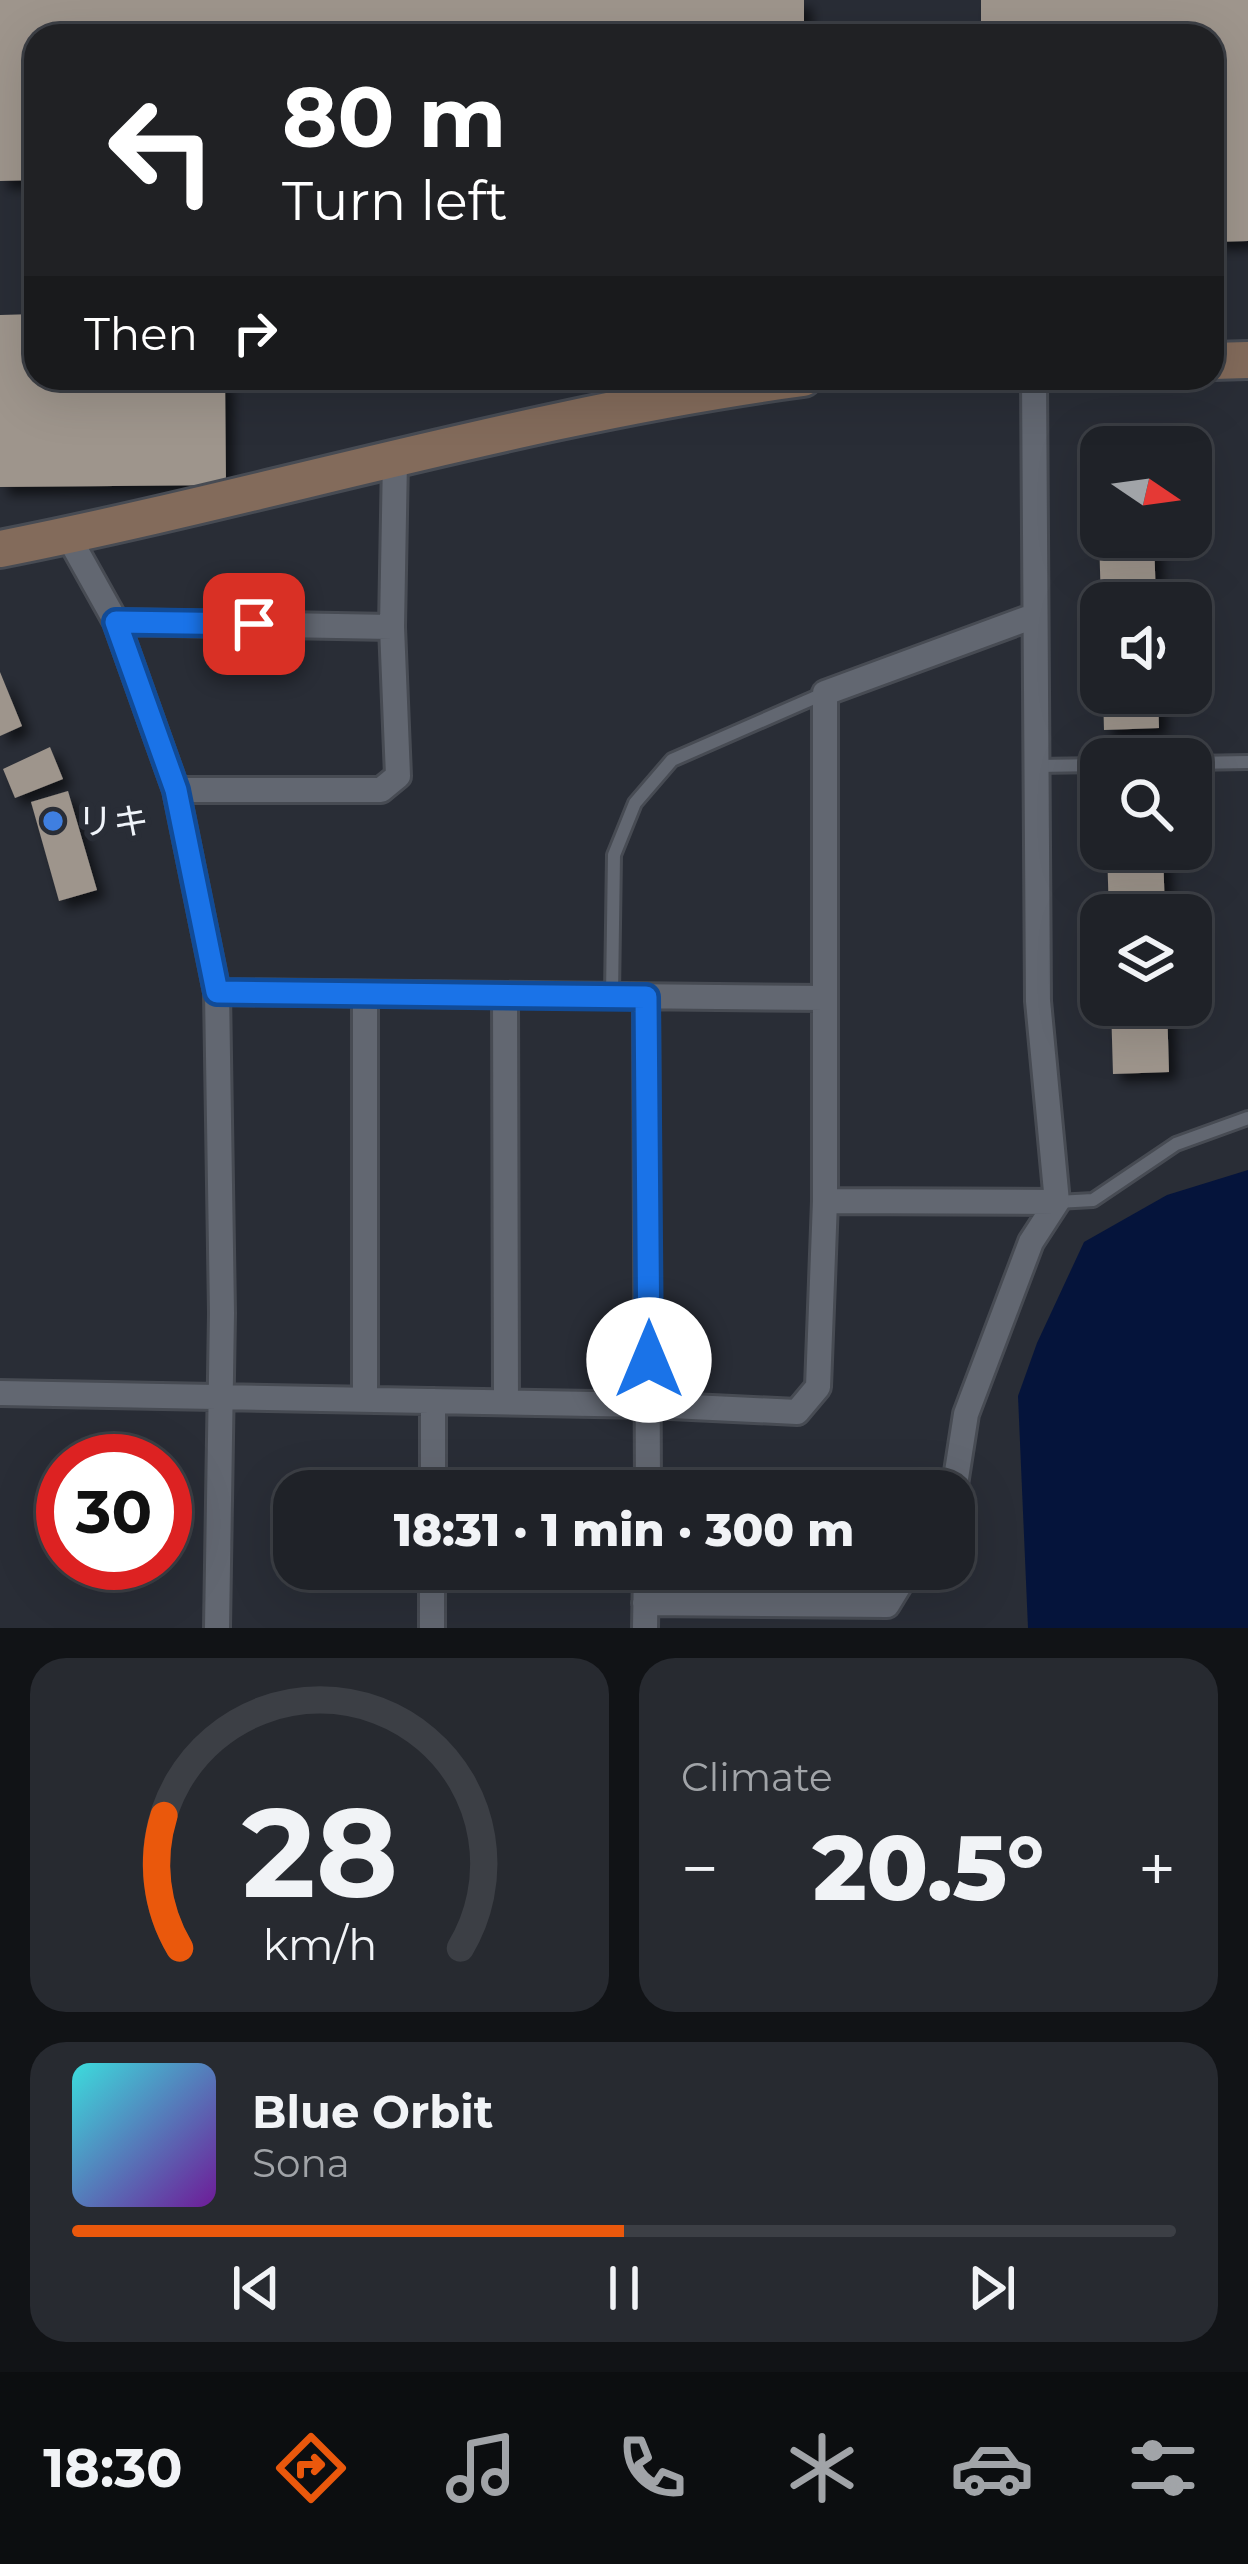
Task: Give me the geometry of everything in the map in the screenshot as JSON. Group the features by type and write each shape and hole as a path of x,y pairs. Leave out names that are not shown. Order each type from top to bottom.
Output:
{"street":[{"path":"0,549 717,390"},
{"path":"957,1470 966,1414 1031,1242 1057,1202 1038,1001 1034,390"},
{"path":"176,790 381,790 398,776 392,627 395,459"},
{"path":"68,536 116,622 176,790 217,992 218,1628"},
{"path":"0,1393 797,1412 818,1387 826,1201 825,693 1034,616"},
{"path":"116,622 392,627"},
{"path":"217,992 825,998"},
{"path":"365,994 365,1400"},
{"path":"505,995 506,1402"},
{"path":"646,997 648,1470"},
{"path":"826,1201 1057,1202"},
{"path":"433,1401 433,1470"},
{"path":"432,1590 432,1628"},
{"path":"645,1616 887,1605 896,1590"}],"lane":[{"path":"611,996 614,855 635,803 672,760 825,693"},
{"path":"1212,763 1248,762"},
{"path":"1036,766 1080,765"},
{"path":"1057,1202 1093,1200 1176,1144 1248,1118"}],"water":[{"path":"1248,1170 1248,1628 1028,1628 1018,1396 1084,1242 1167,1195"}],"building":[{"path":"0,0 804,0 804,24 24,24 24,180 0,181"},
{"path":"981,0 1248,0 1248,241 1224,242 1224,24 981,24"},
{"path":"24,314 24,390 225,390 226,485 0,487 0,315"},
{"path":"1100,558 1155,558 1155,582 1100,582"},
{"path":"0,672 22,726 0,736"},
{"path":"1104,714 1159,714 1159,728 1104,730"},
{"path":"50,747 63,779 15,798 3,769"},
{"path":"68,791 97,890 59,901 31,802"},
{"path":"1108,870 1164,870 1164,894 1108,894"},
{"path":"1112,1026 1168,1026 1169,1072 1113,1074"}],"place":[{"name":"リキ","path":"53,821"}],"route":[{"path":"254,624 116,622 176,790 217,992 646,997 649,1360"}]}
